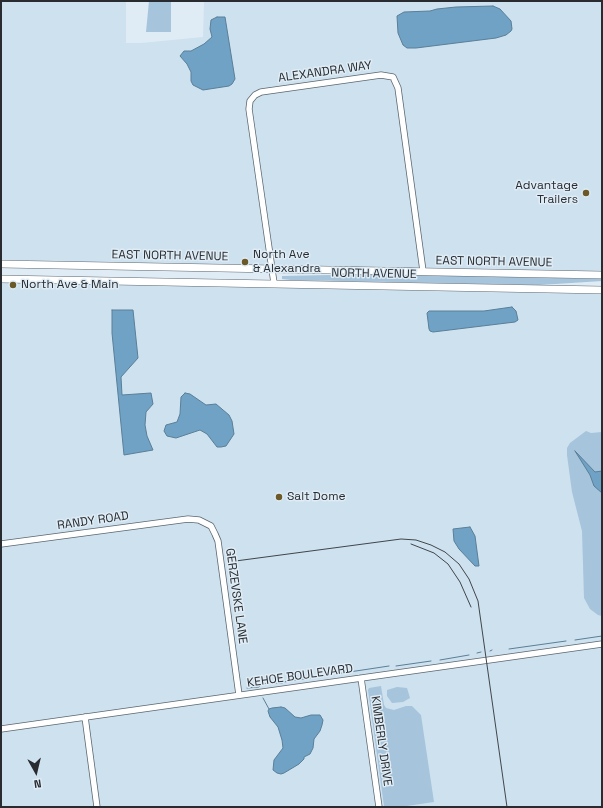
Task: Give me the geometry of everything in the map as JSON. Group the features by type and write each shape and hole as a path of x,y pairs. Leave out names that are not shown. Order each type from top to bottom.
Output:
{"main road":[{"name":"EAST NORTH AVENUE","path":"1,264 602,275"},
{"name":"NORTH AVENUE","path":"1,279 602,290"}],"street":[{"name":"ALEXANDRA WAY","path":"274,283 249,109 252,98 261,92 384,75 393,77 398,88 423,271"},
{"name":"RANDY ROAD","path":"1,544 188,518"},
{"name":"GERZEVSKE LANE","path":"188,518 199,520 211,526 217,537 239,695"},
{"name":"KEHOE BOULEVARD","path":"1,729 602,644"},
{"name":"KIMBERLY DRIVE","path":"361,678 379,807"},
{"path":"85,717 97,807"}],"shaded area":[{"path":"1,1 126,1 126,43 141,43 203,37 204,1 602,1 602,272 1,260"},
{"path":"149,1 171,1 171,32 146,32"},
{"path":"493,6 500,9 511,21 512,29 506,35 496,38 407,48 403,45 398,33 397,16 404,12 430,11 456,7"},
{"path":"217,17 225,17 235,79 229,86 203,90 193,85 191,81 191,72 187,64 180,56 184,51 191,51 204,44 212,37 210,29 211,20"},
{"path":"376,274 602,279 602,281 540,285 282,279 282,276"},
{"path":"1,282 602,294 602,642 1,726"},
{"path":"512,307 516,311 518,320 515,322 433,332 429,329 427,313 429,311 484,311"},
{"path":"112,310 133,310 138,358 121,377 122,395 151,393 153,404 146,412 145,425 147,436 153,450 124,455 112,333"},
{"path":"185,393 190,394 206,405 216,404 229,415 232,421 234,434 226,446 217,447 207,434 200,430 176,438 167,436 164,431 166,425 177,422 180,414 181,397"},
{"path":"586,431 591,433 602,432 602,616 590,609 584,598 582,531 572,492 567,455 567,448 570,443"},
{"path":"575,451 595,472 602,471 602,493 594,486 590,475"},
{"path":"470,527 475,536 479,566 475,566 459,549 454,541 453,529"},
{"path":"602,647 602,807 1,807 1,732"},
{"path":"381,686 384,705 386,708 394,710 406,706 412,706 421,715 434,802 400,807 384,806 368,690 369,688"},
{"path":"397,687 407,688 410,698 403,702 392,703 387,696 387,690"},
{"path":"272,708 285,708 295,717 301,718 311,715 320,715 323,720 320,731 314,739 313,748 310,754 304,757 299,764 281,774 273,770 274,760 283,748 282,740 278,727 270,717 268,711"}],"waterway":[{"path":"575,640 602,636"},
{"path":"509,649 566,641"},
{"path":"477,653 481,652"},
{"path":"440,660 469,655"},
{"path":"396,666 431,661"},
{"path":"336,674 389,666"},
{"path":"247,688 259,687 267,683 282,683 330,675"},
{"path":"263,698 269,709"}],"railway":[{"path":"228,562 401,539 416,540 431,545 445,552 459,564 469,579 478,601 507,807"},
{"path":"411,544 434,553 448,564 460,582 471,607"}],"place":[{"name":"Advantage Trailers","path":"586,193"},
{"name":"North Ave & Alexandra","path":"245,262"},
{"name":"North Ave & Main","path":"13,285"},
{"name":"Salt Dome","path":"279,497"}]}
